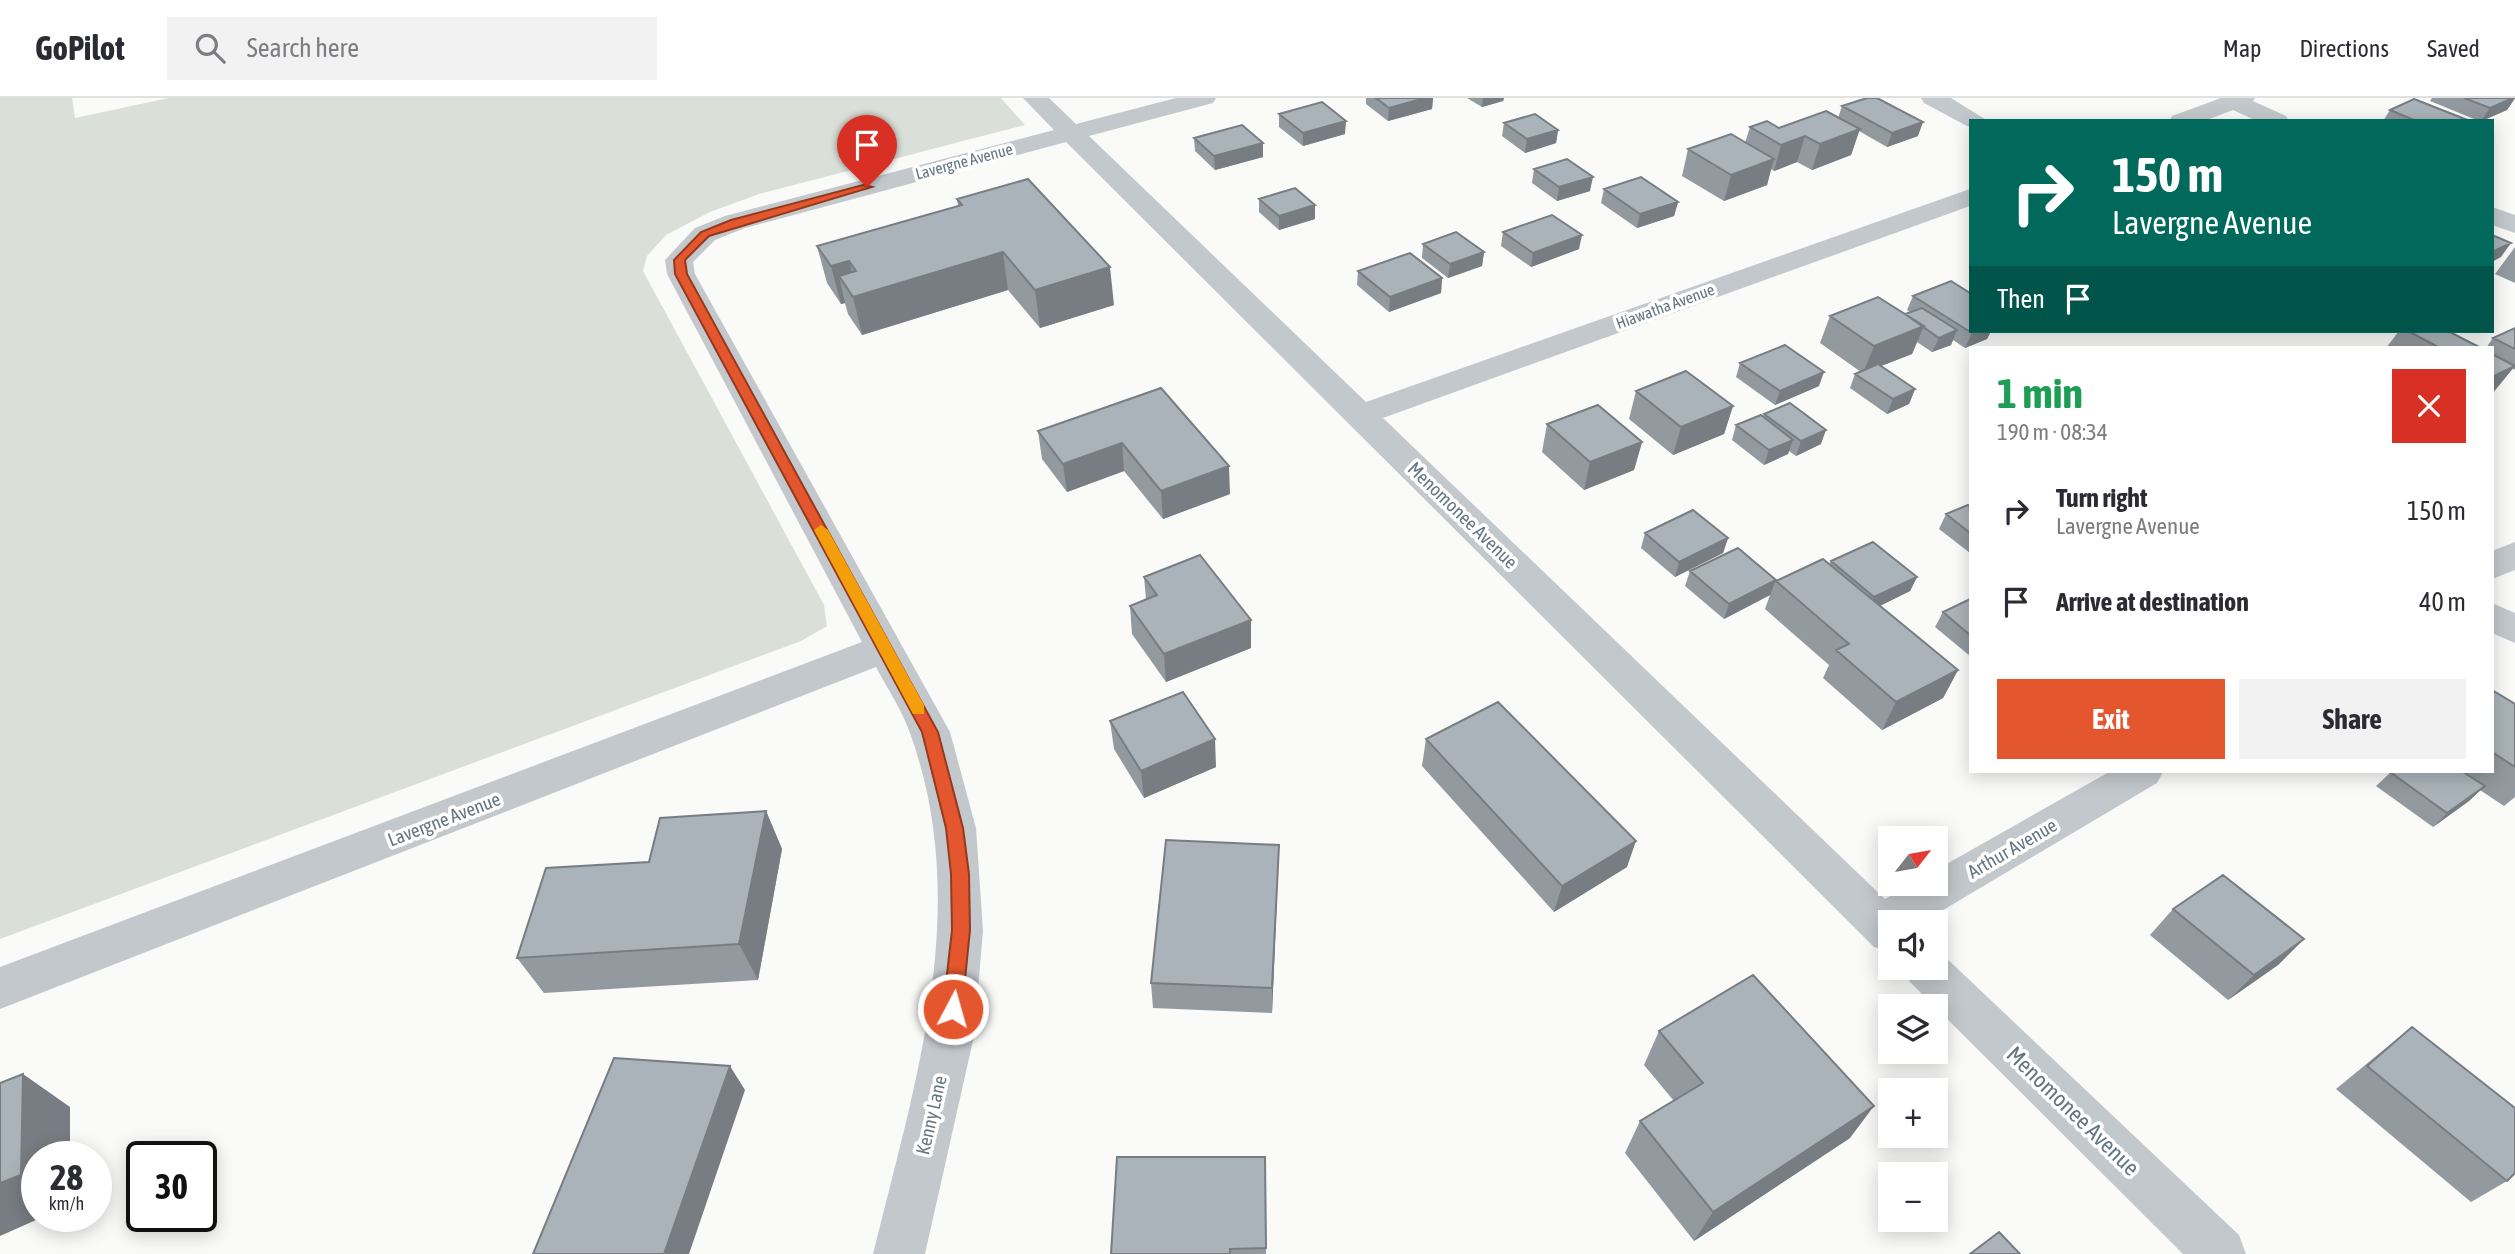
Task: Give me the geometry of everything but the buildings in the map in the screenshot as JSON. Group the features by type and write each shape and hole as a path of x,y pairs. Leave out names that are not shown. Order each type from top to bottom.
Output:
{"street":[{"name":"Menomonee Avenue","path":"1035,98 1878,921"},
{"name":"Lavergne Avenue","path":"688,248 705,234 735,222 1205,98"},
{"path":"1933,98 1972,119"},
{"path":"2187,119 2239,100 2273,119"},
{"name":"Hiawatha Avenue","path":"1360,415 1969,197"},
{"path":"2494,216 2515,225"},
{"name":"Kenny Lane","path":"688,248 679,260 681,274 930,732 955,828 960,874 961,930 950,1035 899,1254"},
{"path":"2494,566 2515,554"},
{"path":"2494,617 2515,630"},
{"name":"Lavergne Avenue","path":"0,988 886,648"},
{"name":"Arthur Avenue","path":"1917,910 2141,773"},
{"name":"Menomonee Avenue","path":"1938,980 2220,1254"}],"shaded area":[{"path":"0,98 72,98 75,118 169,98 1001,98 1025,125 759,194 710,212 666,235 647,256 643,271 824,605 827,626 801,641 0,939"}],"slow traffic":[{"path":"821,530 918,709"}],"route":[{"path":"867,187 735,222 705,234 688,248 679,260 681,274 930,732 955,828 960,874 961,930 953,1009"}]}
